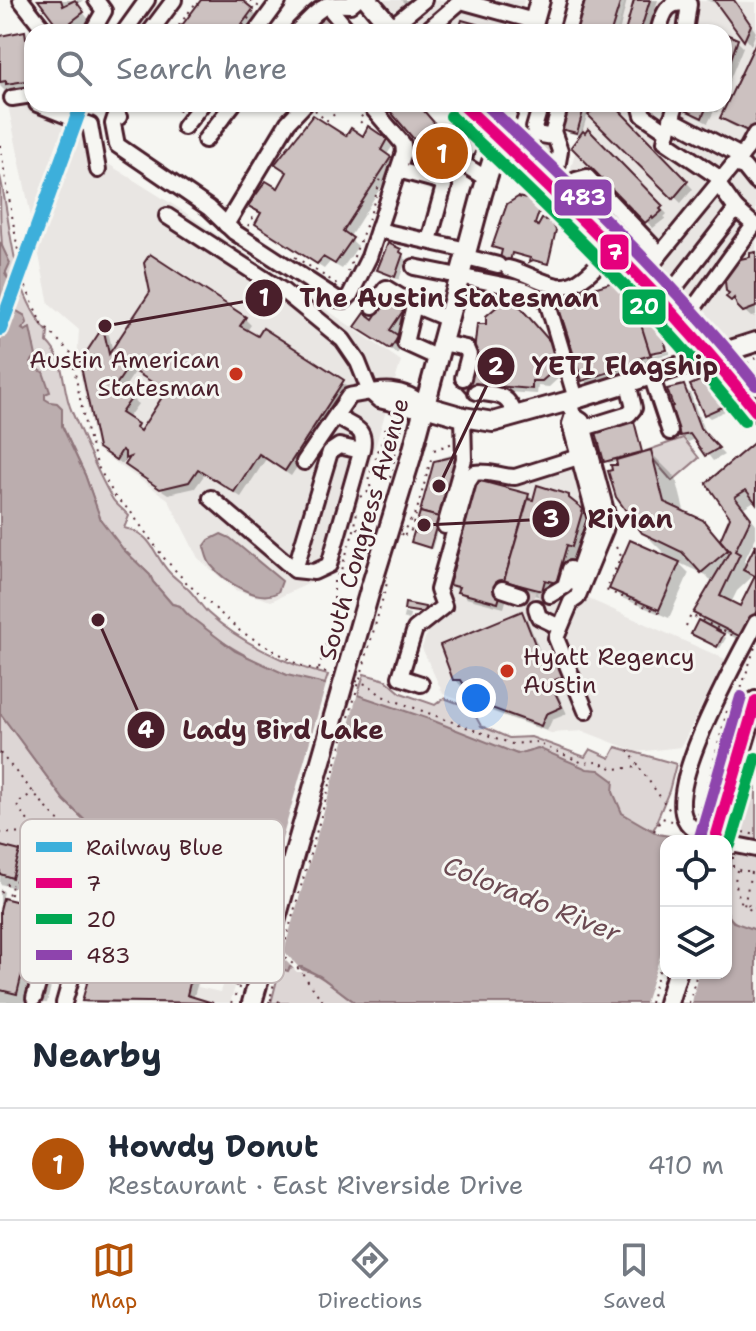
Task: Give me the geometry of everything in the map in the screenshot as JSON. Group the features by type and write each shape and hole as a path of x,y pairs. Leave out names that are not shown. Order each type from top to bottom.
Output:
{"main road":[{"path":"534,24 540,0"},
{"path":"358,2 392,24"},
{"path":"463,112 467,140 499,138 682,324 756,411"},
{"name":"South Congress Avenue","path":"284,920 507,112"},
{"path":"425,406 493,422 573,405 651,375 756,342"},
{"path":"723,835 737,764 756,701"},
{"path":"668,1003 675,979"}],"street":[{"path":"21,0 40,24"},
{"path":"130,24 147,0"},
{"path":"156,24 174,0"},
{"path":"397,24 424,0"},
{"path":"569,24 576,0"},
{"path":"660,24 669,3 680,0 689,4 686,24"},
{"path":"262,24 278,1"},
{"path":"436,24 461,1 527,24"},
{"path":"304,24 327,5 358,2"},
{"path":"347,24 358,2"},
{"path":"95,24 104,4"},
{"path":"327,5 340,24"},
{"path":"12,98 24,96"},
{"path":"57,112 90,125 98,170"},
{"path":"180,121 192,112"},
{"path":"205,140 227,112"},
{"path":"226,225 288,122 300,112"},
{"path":"119,117 113,124 117,145 209,208 226,225 337,299 345,300 369,257 404,152 403,144 376,112"},
{"path":"539,112 534,128 546,149 547,184"},
{"path":"546,149 553,137 559,112"},
{"path":"642,112 643,115 673,113 744,150"},
{"path":"673,113 665,141 720,182 736,209 754,225 682,324"},
{"path":"546,149 560,151 553,137"},
{"path":"467,140 463,164 487,179"},
{"path":"639,280 744,150"},
{"path":"744,150 744,167 756,182"},
{"path":"398,170 439,181 444,186 429,241"},
{"path":"561,199 576,180 587,177 660,254"},
{"path":"662,304 736,209"},
{"path":"167,216 283,291 343,340 358,362 370,392"},
{"path":"378,230 429,241 527,291 552,308"},
{"path":"414,267 464,260 503,266 560,286 586,283 610,250"},
{"path":"552,283 552,308 569,357 573,405 570,424 585,454"},
{"path":"373,306 386,288 414,305 448,319"},
{"path":"414,305 405,343 440,350 466,348 469,355 463,378"},
{"path":"651,375 670,432"},
{"path":"584,428 629,414 634,408 628,383"},
{"path":"304,462 349,396 382,388 412,394 425,406"},
{"path":"476,392 506,398 516,417"},
{"path":"573,405 584,428 594,506 601,524 570,595 571,602 556,642 586,711"},
{"path":"211,498 295,570 314,572 329,565 364,438 362,432 336,416"},
{"path":"445,526 464,459 463,417"},
{"path":"295,570 330,452 339,446 361,451"},
{"path":"421,684 400,677 415,629 444,606 438,590 447,545 468,482 474,473 482,471 514,483 585,454"},
{"path":"571,602 552,596 563,588 570,568 587,560"},
{"path":"502,589 520,595"},
{"path":"536,608 539,617 560,627"},
{"path":"716,835 692,828 685,820 682,808 686,773 700,735 719,710 756,623"},
{"path":"732,840 756,849"},
{"path":"34,998 38,983"},
{"path":"64,1003 70,983"}],"path":[{"path":"180,24 198,0"},
{"path":"244,24 258,6 249,0"},
{"path":"180,112 180,121"},
{"path":"316,112 326,121 338,112"},
{"path":"356,127 364,119 357,112"},
{"path":"347,274 382,175"},
{"path":"248,227 256,213"},
{"path":"756,358 742,365 756,387"},
{"path":"319,670 334,615 334,581 341,570 355,527 361,496 371,490 368,475 377,464 375,455 385,429 404,423 405,416"},
{"path":"434,450 463,440"},
{"path":"417,510 401,535 410,533 417,510 432,456"},
{"path":"355,527 375,533"},
{"path":"616,547 621,556 606,590 660,613"},
{"path":"284,920 377,592 388,579"},
{"path":"686,626 691,615 744,641"},
{"path":"698,816 756,644"},
{"path":"697,835 727,711 719,710"},
{"path":"628,750 639,767"},
{"path":"0,753 56,819"},
{"path":"0,762 7,759"},
{"path":"732,846 756,764"},
{"path":"756,780 741,831 756,835"},
{"path":"28,819 17,806 35,791"},
{"path":"745,799 750,801"},
{"path":"665,801 674,800"},
{"path":"654,831 669,809"},
{"path":"662,819 677,821"},
{"path":"696,822 719,835"},
{"path":"0,833 20,833"},
{"path":"733,858 733,867 737,870 756,871"},
{"path":"737,870 735,881 738,896 746,909 755,910"},
{"path":"744,905 751,872"},
{"path":"10,894 14,880 20,882"},
{"path":"2,883 12,885"},
{"path":"0,891 20,896"},
{"path":"650,1003 660,968"},
{"path":"305,979 316,998 324,1003"},
{"path":"689,1003 695,979"},
{"path":"231,1003 239,986 235,983"},
{"path":"264,1002 284,1003"}],"shaded area":[{"path":"384,0 524,0 518,24 404,24"},
{"path":"625,0 756,2 756,330 713,342 565,190 586,112 732,112 732,24 619,24"},
{"path":"24,102 24,112 94,112 105,162 180,209 401,361 338,570 271,601 235,590 198,558 168,499 96,449 77,360 79,330 49,304 8,105"},
{"path":"0,176 20,279 36,316 48,332 47,342 58,358 69,403 96,467 113,500 129,516 124,528 147,540 170,573 220,623 265,651 328,675 325,684 301,680 270,668 204,628 180,606 172,604 101,521 61,419 45,399 31,362 34,346 29,329 22,329 25,316 13,305 14,290 5,270 2,247"},
{"path":"683,438 699,458 672,481 646,451"},
{"path":"573,470 587,508 566,589 725,659 681,747 637,752 583,731 551,733 443,694 422,648 475,481 508,484"},
{"path":"364,674 386,680 401,693 435,705 444,698 471,708 481,726 509,738 531,737 585,757 590,749 610,758 616,747 676,764 658,822 653,830 617,815 538,748 517,754 357,697"},
{"path":"0,713 64,800 84,819 20,819 20,852 0,846"},
{"path":"756,773 756,930 732,920 734,846"},
{"path":"284,967 314,974 356,1003 271,1003 276,983 284,983"},
{"path":"87,983 199,983 198,987 220,992 223,983 235,987 230,1003 81,1003"}],"water":[{"name":"Colorado River","path":"0,242 10,263 5,274 19,296 13,305 25,316 27,323 22,329 30,328 36,356 31,362 33,367 43,372 50,392 45,394 45,399 62,408 62,426 85,475 101,520 172,604 180,606 235,651 287,675 325,684 429,719 517,754 538,748 587,769 599,770 614,781 613,792 622,813 664,835 660,835 660,979 732,979 732,921 756,930 756,1003 356,1003 320,976 302,967 284,970 284,819 84,819 64,800 0,713"},
{"path":"221,534 282,581 278,592 270,595 251,593 233,584 211,565 204,547 209,540"}],"pier":[{"path":"327,681 358,693 284,951 284,832"},
{"path":"284,951 303,972 297,972 284,959"},
{"path":"660,957 660,979 697,979 692,1003 645,1003"}],"building":[{"path":"38,0 61,0 63,6 75,0 84,12 71,22 73,24 56,24"},
{"path":"201,0 242,0 253,9 242,24 183,24"},
{"path":"579,0 621,0 614,24 572,24"},
{"path":"634,0 650,0 642,24 627,24"},
{"path":"714,0 734,0 751,25 744,41"},
{"path":"324,10 328,15 326,17 335,24 312,24"},
{"path":"24,31 24,81 0,82 0,36"},
{"path":"732,36 738,39 732,56"},
{"path":"756,42 756,135 720,118 723,112 732,112 732,93"},
{"path":"391,112 425,112 437,126 417,143"},
{"path":"542,112 553,112 547,132 537,129"},
{"path":"565,112 583,112 577,133 560,129"},
{"path":"591,112 621,112 688,181 673,199 588,115"},
{"path":"689,112 704,112 702,118"},
{"path":"313,115 346,136 351,128 363,136 368,126 387,139 381,150 391,157 343,231 353,238 335,264 323,257 317,264 255,224 261,213 248,206 266,181 278,188 287,172 275,164"},
{"path":"588,129 663,206 653,219 645,223 571,147"},
{"path":"440,132 465,142 462,150 448,146 443,164 431,160"},
{"path":"518,197 542,203 535,224 538,226 542,219 551,221 556,230 548,264 533,260 529,262 530,258 512,253 507,274 497,271 502,250 492,247 507,204"},
{"path":"388,243 401,249 403,254 395,277 377,270"},
{"path":"756,252 756,307 743,312 734,298 731,301 726,297 729,293 726,291 724,271 731,261 750,257 750,253"},
{"name":"Austin American Statesman","path":"150,254 246,317 240,326 258,336 263,328 344,380 285,471 259,454 234,492 198,469 189,482 160,489 125,465 130,457 125,459 122,450 116,460 98,448 80,362 103,327 109,354 150,292 144,263","holes":["128,367 166,391 140,431 136,428 138,424 121,413 133,396 116,385"]},
{"path":"616,281 633,296 651,355 637,359 637,363 582,381 557,302 571,297 572,301 582,298 581,292"},
{"path":"388,297 405,308 390,330 399,336 390,349 355,327 365,313 373,319"},
{"path":"507,298 513,299 561,354 558,367 542,381 532,381 532,389 484,385 470,396 459,384 472,372 477,324 486,324 486,316"},
{"path":"649,314 657,326 660,325 667,350 650,353 639,318"},
{"path":"709,377 722,407 704,415 690,385"},
{"path":"684,385 700,428 719,448 705,456 690,434 680,436 671,407 667,389"},
{"path":"634,421 642,452 604,462 596,432"},
{"path":"756,441 756,503 746,490 735,497 751,518 735,551 740,554 720,596 740,606 755,576 743,570 756,544 756,612 743,638 693,613 730,551 720,540 730,517 706,483"},
{"path":"651,450 664,502 703,520 728,550 701,573 682,552 642,533 616,497 608,471 612,470 611,465 617,465 616,460"},
{"path":"460,455 441,518 420,512 434,461"},
{"path":"477,480 529,494 498,603 457,592 459,587 449,585"},
{"path":"537,485 569,495 583,509 572,547 567,545 556,583 545,580 542,591 504,581 528,499 533,500"},
{"path":"420,512 439,517 430,548 411,542"},
{"path":"630,540 680,562 659,610 609,589"},
{"path":"405,603 425,607 424,613 404,610"},
{"name":"Hyatt Regency Austin","path":"522,611 544,667 559,661 565,676 550,682 562,707 546,714 541,726 467,699 468,691 461,680 453,680 440,645"},
{"path":"698,620 724,634 717,647 691,634"},
{"path":"0,846 20,851 12,878 0,874"},
{"path":"3,898 20,902 20,982 17,994 0,990 0,910"},
{"path":"87,983 190,983 187,995 213,1003 82,1001"}],"tunnel":[{"path":"459,149 461,141"},
{"path":"538,144 550,154"},
{"path":"520,595 538,600 547,595 555,596"}],"rail line":[{"name":"Blue","path":"0,329 79,112"}],"transit line":[{"name":"7","path":"470,112 577,214 651,291 756,411"},
{"name":"483","path":"493,112 660,275 756,385"},
{"name":"20","path":"451,116 640,301 744,421"},
{"name":"483","path":"701,835 741,697"},
{"name":"7","path":"717,835 756,701"},
{"name":"20","path":"732,838 756,758"}],"place":[{"name":"Howdy Donut","path":"442,153"},
{"name":"The Austin Statesman","path":"105,326"},
{"name":"Austin American Statesman","path":"236,374"},
{"name":"YETI Flagship","path":"439,486"},
{"name":"Rivian","path":"424,525"},
{"name":"Lady Bird Lake","path":"98,620"},
{"name":"Hyatt Regency Austin","path":"507,671"}]}
